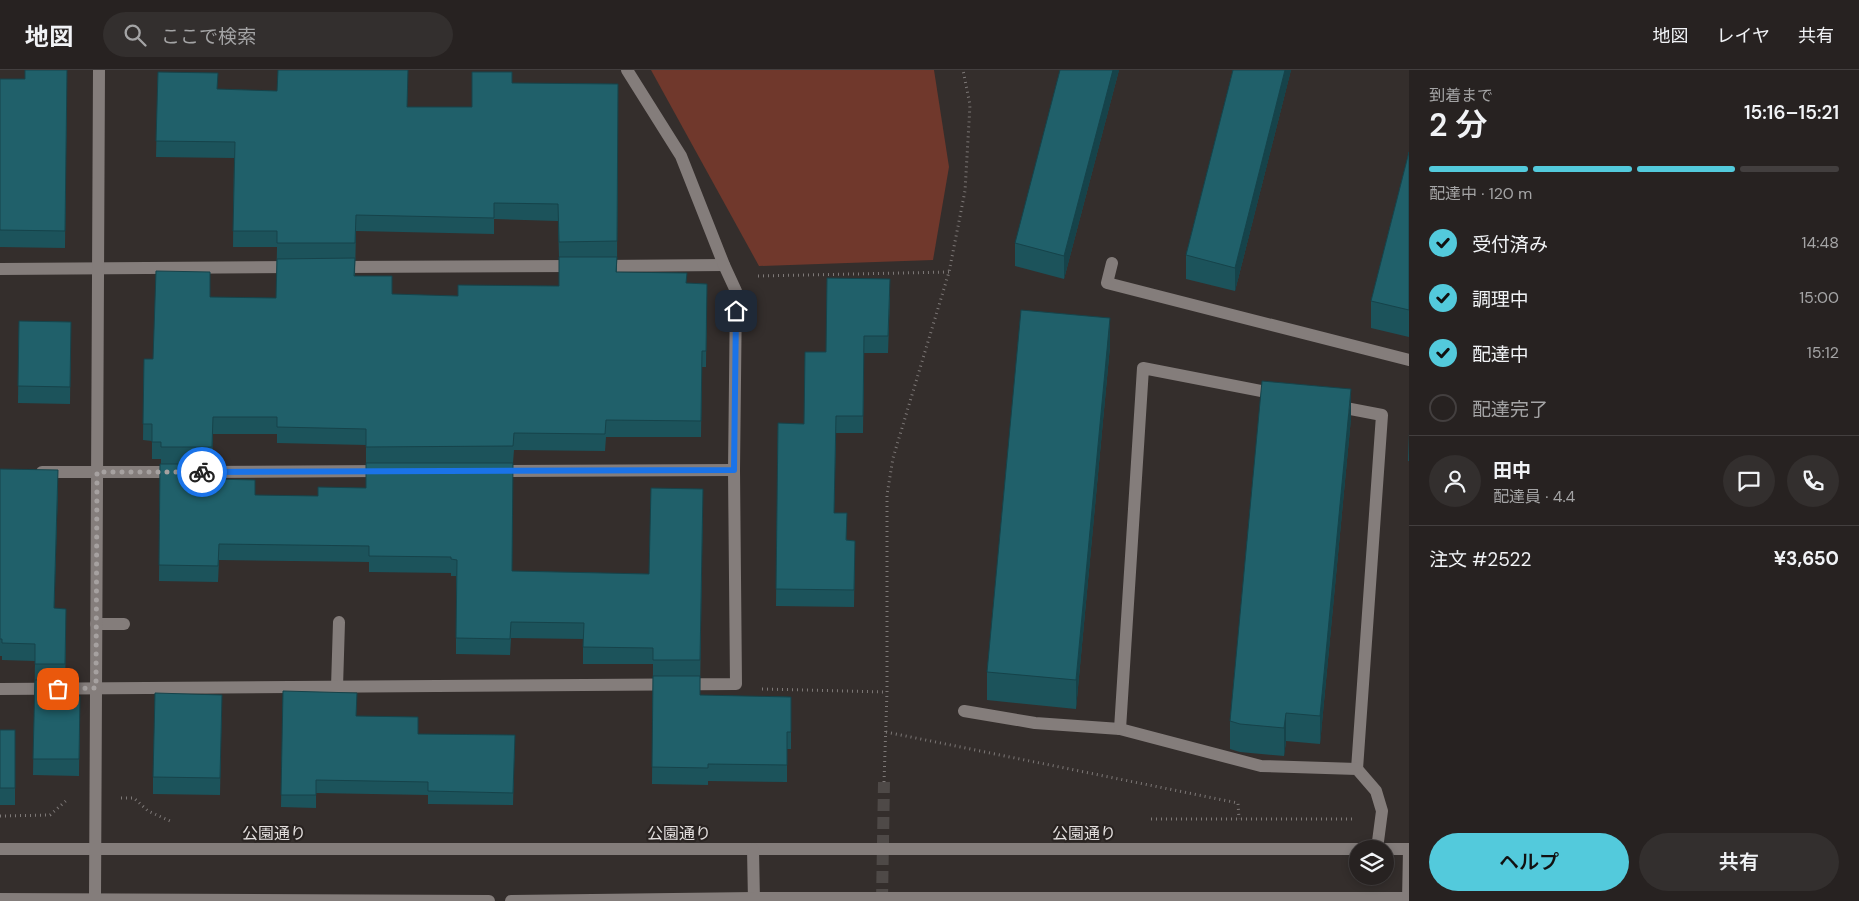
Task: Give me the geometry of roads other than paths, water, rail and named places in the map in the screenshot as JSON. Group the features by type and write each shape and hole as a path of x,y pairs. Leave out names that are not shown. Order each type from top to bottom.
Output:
{"street":[{"path":"95,899 99,70"},
{"path":"0,689 736,684 734,470 736,291 681,156 627,70"},
{"path":"1112,263 1107,283 1409,360"},
{"path":"0,269 307,267"},
{"path":"326,267 727,271"},
{"path":"1120,729 1143,368 1286,396"},
{"path":"1325,404 1382,416 1357,769 1376,791 1382,811 1378,840"},
{"path":"485,470 734,470"},
{"path":"29,472 396,471"},
{"path":"337,687 339,622"},
{"path":"96,624 124,624"},
{"path":"964,711 1035,723 1120,729 1261,766 1357,769"},
{"path":"753,849 754,900"},
{"name":"公園通り","path":"0,850 1349,849"},
{"path":"512,901 1408,899 1409,849 1394,849"},
{"path":"0,899 489,901"}],"tunnel":[{"path":"882,901 884,782"}]}
